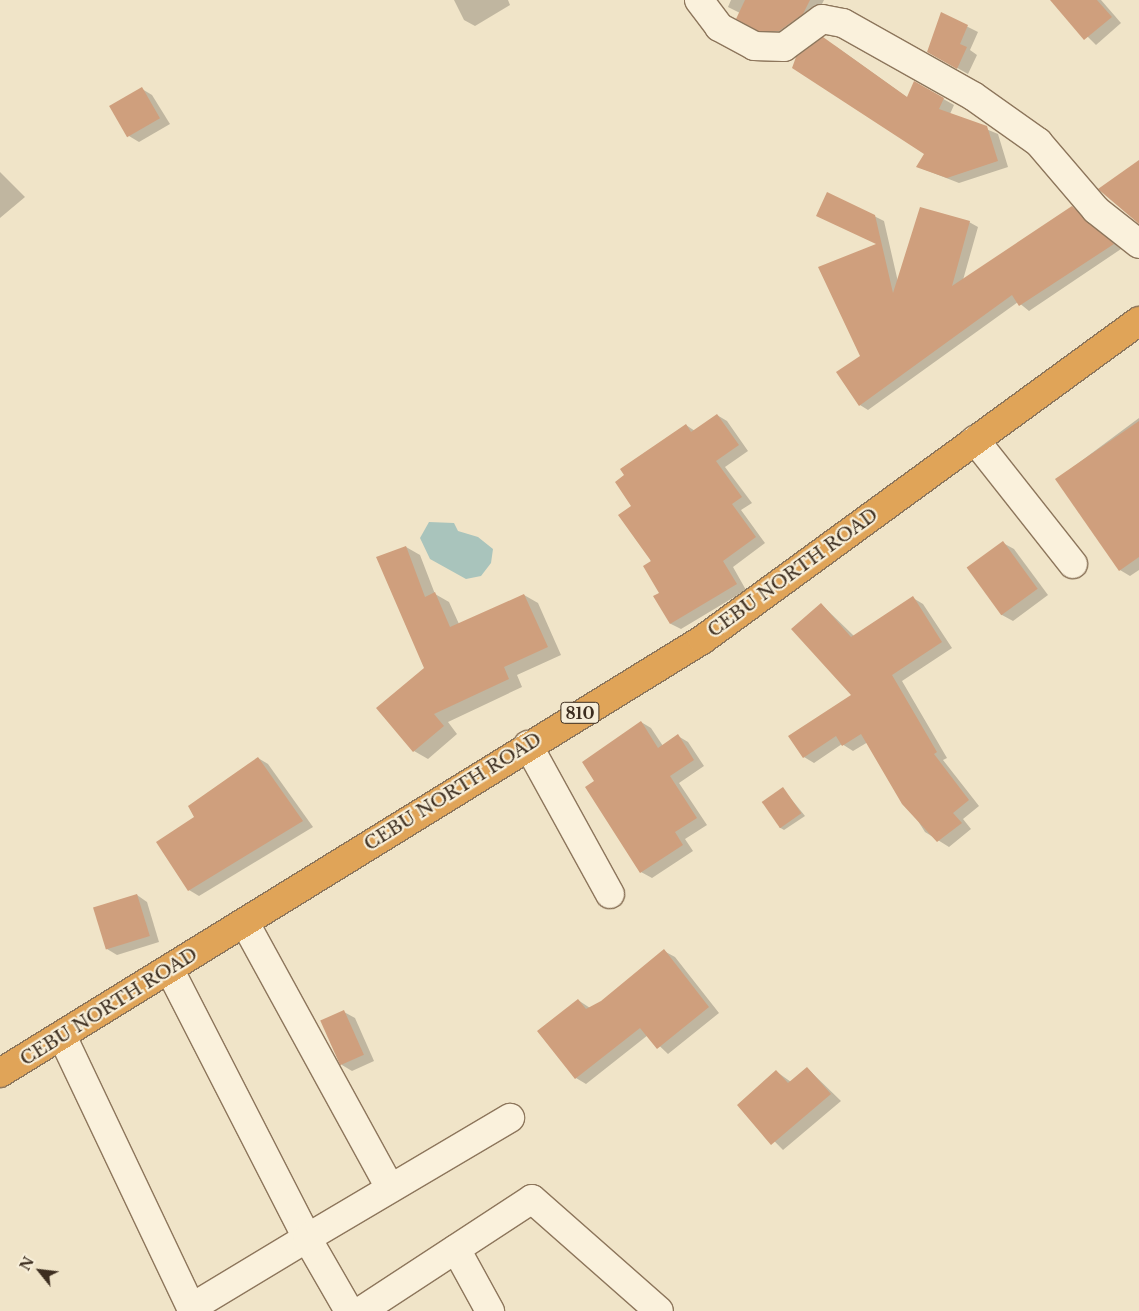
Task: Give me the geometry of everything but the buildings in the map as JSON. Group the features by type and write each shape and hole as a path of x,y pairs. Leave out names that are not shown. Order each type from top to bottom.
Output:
{"highway":[{"name":"CEBU NORTH ROAD","path":"0,1073 63,1038 528,745 702,640 1139,321"}],"street":[{"path":"699,0 719,27 754,46 784,47 822,20 852,28 973,96 1038,142 1096,210 1139,244"},
{"path":"976,440 1073,564"},
{"path":"528,745 610,894"},
{"path":"245,923 390,1188"},
{"path":"170,970 307,1238 349,1311"},
{"path":"63,1038 191,1308 510,1118"},
{"path":"361,1311 532,1199 659,1311"},
{"path":"456,1249 490,1311"}],"water":[{"path":"429,522 454,523 458,531 478,537 493,549 491,563 481,576 466,579 430,559 420,538"}]}
